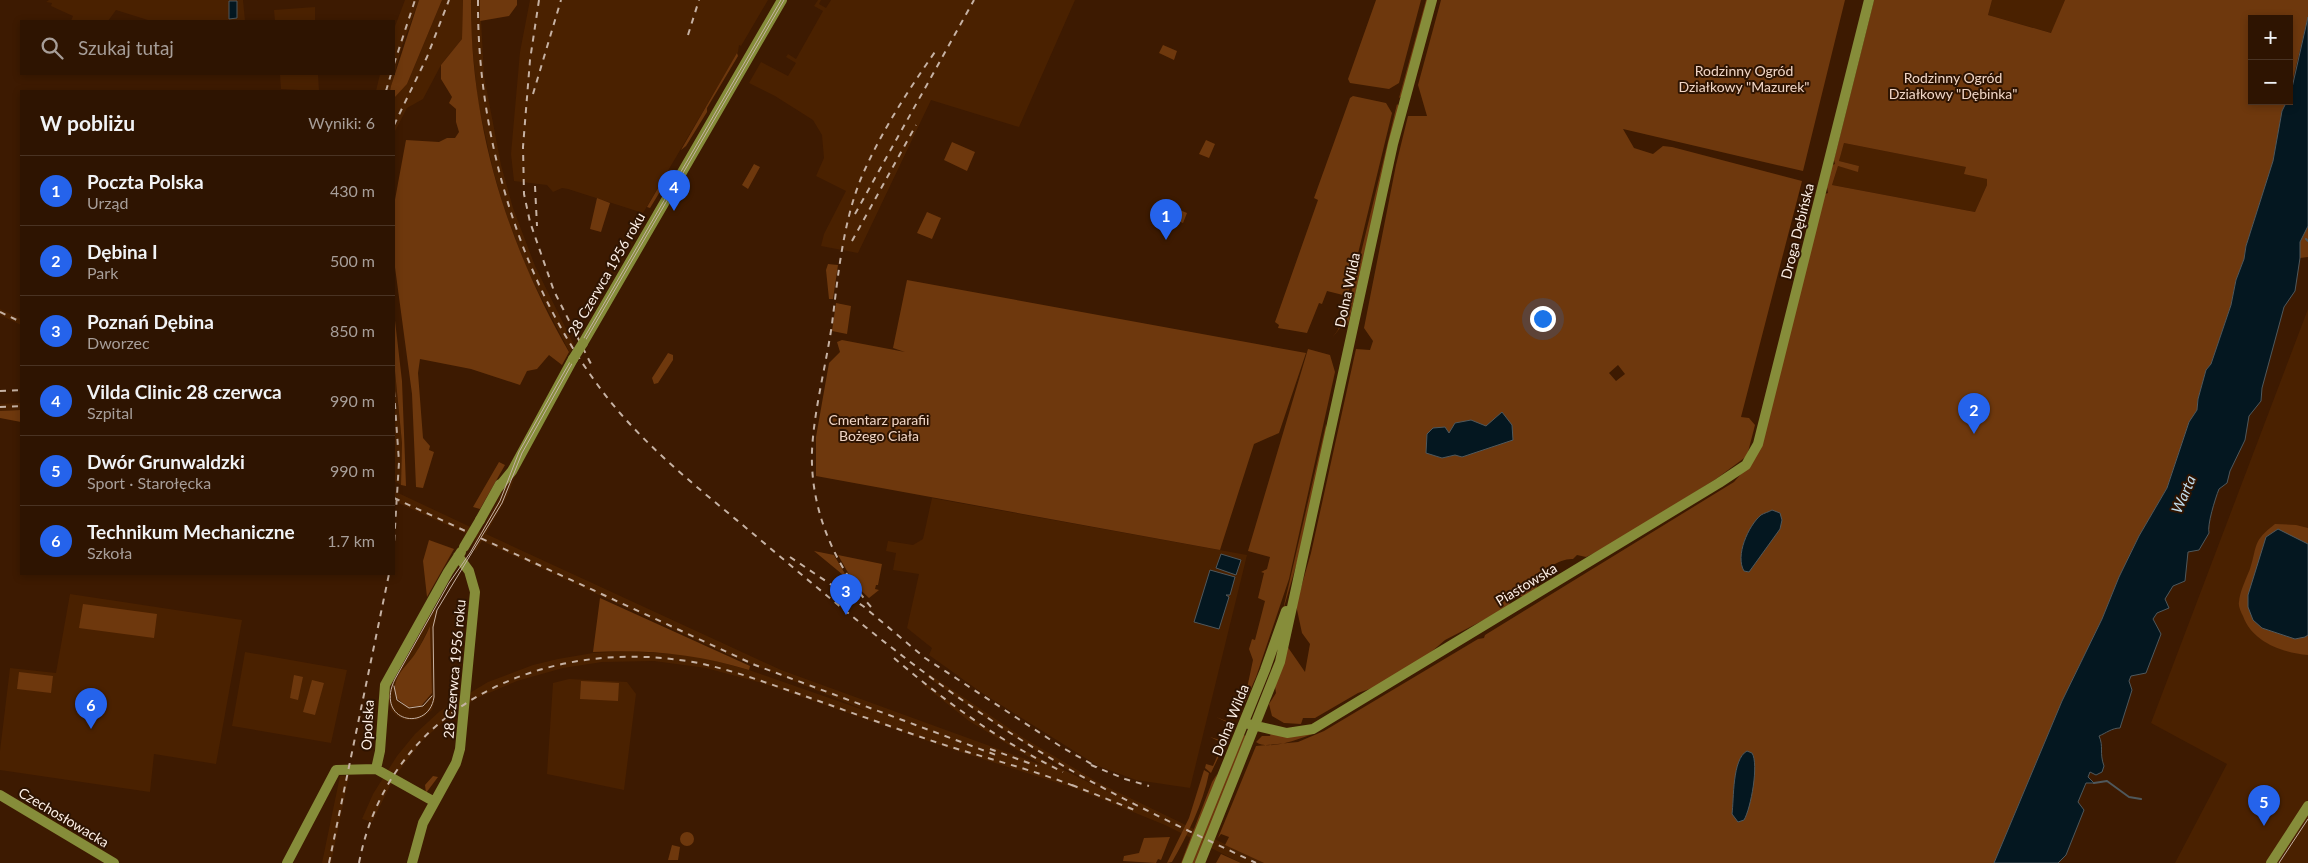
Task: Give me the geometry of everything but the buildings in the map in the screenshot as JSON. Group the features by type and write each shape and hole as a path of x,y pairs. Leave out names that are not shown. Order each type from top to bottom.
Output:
{"street":[{"name":"28 Czerwca 1956 roku","path":"412,863 418,836 434,801 457,761 461,741 475,592 470,575 458,556 498,488 509,475 573,359 782,0"},
{"name":"Dolna Wilda","path":"1200,863 1280,662 1393,144 1432,0"},
{"name":"Droga Dębińska","path":"1746,465 1758,444 1869,0"},
{"name":"Piastowska","path":"1244,723 1257,723 1292,734 1309,731 1746,465"},
{"name":"Opolska","path":"286,863 333,772 340,769 376,769 380,754 384,687 458,556"},
{"name":"Dolna Wilda","path":"1187,863 1244,723 1296,587"},
{"path":"376,769 434,801"},
{"name":"Czechosłowacka","path":"0,795 114,863"},
{"path":"2271,863 2308,806"}],"shaded area":[{"path":"49,0 243,0 245,20 148,20 116,10 109,20 71,20 73,16 51,6 52,3 46,2"},
{"path":"405,0 419,0 402,46 395,72 395,26"},
{"path":"442,0 463,0 462,39 441,65 423,99 407,108 395,131 395,95 407,84"},
{"path":"471,0 480,0 484,76 501,165 513,208 535,266 574,345 570,353 527,270 504,208 493,170 478,103 471,33"},
{"path":"530,0 768,0 741,46 739,45 738,52 643,213 568,189 562,188 553,192 547,185 514,181 511,154 520,52"},
{"path":"818,0 821,0 819,4 826,8 831,0 1075,0 1019,127 931,100 858,253 821,246 824,234 846,191 816,176 824,158 822,135 813,120 775,96 749,83 761,62 788,76 796,63 786,57 788,54 796,59 823,11 814,6"},
{"path":"1992,0 2065,0 2052,33 1988,15"},
{"path":"315,7 315,20 275,20 274,10"},
{"path":"280,75 318,75 319,90 281,89"},
{"path":"380,75 394,75 390,90 376,90"},
{"path":"1844,143 1966,167 1987,179 1987,185 1975,212 1832,185 1838,166 1858,171 1859,166 1839,161"},
{"path":"0,309 20,319 20,325 0,315"},
{"path":"2308,309 2308,863 2175,863 2227,764 2151,723"},
{"path":"395,371 402,443 401,485 395,482"},
{"path":"20,403 20,410 0,411 0,404"},
{"path":"514,474 516,474 508,495 486,534 781,670 1042,765 969,721 922,684 924,682 961,711 1010,743 1114,795 1057,764 1002,729 927,677 929,674 1022,737 1099,783 1264,863 1241,863 1165,825 1074,788 951,749 762,683 706,668 654,661 602,662 563,668 517,681 477,698 453,713 423,740 395,776 372,822 362,819 373,794 397,756 415,734 440,711 488,682 533,665 558,659 593,653 624,651 694,655 749,670 875,714 729,655 482,541 476,551 472,548 476,538 395,501 395,491 481,532 508,481 512,481"},
{"path":"932,498 1247,555 1190,788 1136,780 1098,766 982,693 929,655 932,648 907,628 919,574 893,570 896,553 886,551 888,541 913,545 923,539"},
{"path":"70,594 242,620 216,764 154,754 150,792 0,770 0,751 10,668 56,673"},
{"path":"433,609 438,611 434,628 435,700 432,710 417,720 405,720 391,710 388,692","holes":["430,626 432,693 426,702 418,707 400,703 395,692 396,680 416,653"]},
{"path":"245,652 347,670 331,743 232,726"},
{"path":"569,679 627,682 636,694 624,790 547,774 553,683"},
{"path":"340,776 349,776 331,863 322,863"}],"green space":[{"path":"419,0 442,0 407,84 395,97 395,90 390,90"},
{"path":"463,0 471,0 472,47 477,93 485,138 496,182 510,226 527,269 569,352 562,365 549,355 537,369 527,371 520,385 471,369 420,359 418,373 423,438 430,446 429,450 434,452 423,488 416,487 412,394 395,267 395,200 406,140 439,142 447,138 455,138 459,132 456,122 456,109 449,103 452,97 441,79 441,65 462,39"},
{"path":"480,0 517,0 517,5 509,16 480,21"},
{"path":"1376,0 1421,0 1399,83 1389,89 1350,83 1348,79"},
{"path":"1426,0 1429,0 1402,96 1399,98"},
{"name":"Rodzinny Ogród Działkowy \"Mazurek\"","path":"1441,0 1845,0 1803,171 1623,129 1634,148 1653,154 1663,146 1672,147 1802,181 1741,417 1749,418 1755,425 1747,456 1716,479 1605,548 1586,557 1577,555 1573,559 1563,560 1552,566 1536,581 1537,589 1524,597 1517,595 1517,590 1514,589 1511,592 1509,607 1445,640 1422,660 1378,686 1358,693 1315,718 1303,718 1301,724 1284,723 1272,716 1269,704 1276,693 1275,686 1287,646 1305,672 1310,644 1302,633 1296,605 1311,553 1356,349 1370,350 1373,341 1364,328 1396,165 1408,116 1427,116 1418,85","holes":["1618,365 1625,374 1616,381 1609,373","1486,427 1455,455 1441,458 1426,452 1428,443 1464,428"]},
{"name":"Rodzinny Ogród Działkowy \"Dębinka\"","path":"1874,0 1992,0 1988,15 2051,33 2065,0 2308,0 2308,17 2293,79 2293,15 2248,15 2248,105 2285,105 2282,111 2273,161 2236,280 2231,305 2211,364 2206,370 2197,410 2189,422 2167,488 2139,536 2119,577 2102,619 2062,701 1994,863 1264,863 1225,845 1229,837 1221,834 1218,838 1256,746 1298,742 1324,731 1478,639 1484,638 1485,635 1734,482 1747,467 1825,194 1828,193 1827,187 1832,165 1835,164 1834,160","holes":["1844,143 1966,167 1964,174 1987,179 1987,185 1975,212 1832,185 1838,166 1858,172 1859,166 1839,161"]},
{"path":"1163,45 1177,51 1174,60 1159,53"},
{"path":"737,53 738,56 707,108 707,112 686,146 681,150"},
{"path":"1353,96 1386,103 1392,113 1340,328 1332,338 1338,330 1347,296 1327,291 1322,304 1319,303 1307,333 1278,328 1279,325 1275,322 1318,200 1314,198 1350,98"},
{"path":"1397,104 1399,106 1348,325 1344,323"},
{"path":"1206,140 1215,144 1209,158 1199,154"},
{"path":"952,142 975,152 967,171 944,160"},
{"path":"754,164 760,167 748,189 742,185"},
{"path":"668,171 660,188 661,190 650,208 647,207"},
{"path":"597,198 610,203 601,232 590,229"},
{"path":"1175,208 1187,213 1183,223 1170,218"},
{"path":"927,212 941,218 932,239 917,233"},
{"path":"2308,226 2308,257 2300,258 2300,242"},
{"path":"828,264 838,265 833,299 829,299 826,270"},
{"name":"Cmentarz parafii Bożego Ciała","path":"907,280 1306,353 1279,433 1254,444 1220,550 816,476 816,437 829,363 840,352 837,342 842,340 905,352 893,348"},
{"path":"836,303 851,306 847,334 832,331"},
{"path":"395,321 402,381 406,486 401,485 402,443 395,371"},
{"path":"1308,349 1330,355 1335,372 1289,579 1256,677 1243,707 1253,660 1249,649 1252,639 1255,640 1265,601 1258,598 1264,573 1261,572 1267,569 1270,557 1248,551"},
{"path":"668,353 673,355 673,360 658,383 654,384 652,378"},
{"path":"20,410 20,422 0,418 0,411"},
{"path":"1326,424 1326,436 1300,552 1282,614"},
{"path":"499,462 505,465 480,509 473,507"},
{"path":"2275,524 2296,525 2308,528 2308,655 2279,649 2261,639 2247,625 2239,607 2243,585 2257,544 2263,535"},
{"path":"429,540 454,549 427,597 423,561"},
{"path":"814,551 834,555 848,579"},
{"path":"838,555 882,564 878,585 876,585 875,589 879,590 869,598 855,585"},
{"path":"600,598 750,666 749,670 691,656 633,651 593,652"},
{"path":"83,604 157,614 154,638 79,628"},
{"path":"430,626 432,693 421,706 407,707 397,698 395,685 403,669 417,651"},
{"path":"19,672 53,676 51,693 17,689"},
{"path":"294,675 303,677 298,700 290,698"},
{"path":"312,680 324,683 315,715 303,712"},
{"path":"581,681 619,683 618,701 580,699"},
{"path":"1216,717 1234,724 1211,773 1205,768 1206,764 1213,766 1223,743 1210,737 1223,741 1231,724"},
{"path":"1271,733 1315,733 1279,744 1262,745 1256,742 1262,736 1270,736"},
{"path":"1243,735 1247,736 1196,863 1190,863"},
{"path":"1204,770 1209,773 1199,808 1172,862 1167,863 1189,818"},
{"path":"1217,774 1214,789 1184,863 1181,863 1212,782"},
{"path":"433,776 438,777 426,793 425,785"},
{"path":"687,832 692,834 694,839 692,844 687,846 682,844 680,839 682,834"},
{"path":"1170,837 1161,860 1158,859 1156,863 1123,861 1124,856 1139,853 1144,838"},
{"path":"672,845 680,847 678,860 668,860"},
{"path":"1221,854 1241,863 1216,863"}],"water":[{"path":"229,1 237,1 237,18 229,19"},
{"name":"Warta","path":"2308,17 2308,226 2300,242 2300,258 2295,291 2284,307 2262,388 2261,401 2249,416 2245,440 2230,471 2227,483 2219,489 2210,518 2209,533 2199,550 2188,552 2185,581 2173,586 2165,599 2169,608 2157,613 2153,619 2161,634 2146,673 2131,676 2129,681 2132,690 2120,728 2099,736 2104,766 2102,772 2096,775 2090,772 2088,777 2094,783 2086,783 2078,802 2084,810 2066,855 2058,863 1994,863 2062,701 2102,619 2119,577 2139,536 2167,488 2189,422 2197,410 2206,370 2211,364 2231,305 2236,280 2273,161 2282,111 2285,105 2293,105 2293,83"},
{"path":"1502,412 1512,425 1513,440 1462,457 1455,455 1442,458 1426,453 1427,434 1433,428 1445,427 1449,433 1455,423 1471,420 1486,426"},
{"path":"1772,510 1780,513 1782,520 1780,529 1749,572 1744,571 1741,557 1744,542 1756,520 1761,515"},
{"path":"2278,529 2308,544 2308,635 2305,637 2295,639 2262,628 2253,620 2248,607 2248,595 2266,537"},
{"path":"1221,554 1241,560 1236,575 1216,568"},
{"path":"1210,570 1235,577 1230,595 1226,595 1229,597 1219,629 1194,622"},
{"path":"1747,751 1752,753 1754,759 1753,786 1747,814 1744,820 1738,822 1732,814 1736,770 1742,755"}],"waterway":[{"path":"2094,783 2107,781 2129,797 2141,799"}],"tram line":[{"path":"781,0 563,374 519,452 500,501 470,553 449,583 395,679 390,694 392,705 397,713 405,718 423,715 430,708 434,697 433,627 437,610 502,503 522,453 574,360 784,0"},
{"path":"394,686 397,700 409,708 423,706 432,696"},
{"path":"2279,863 2308,819"}],"railway":[{"path":"395,61 415,0"},
{"path":"395,123 427,57 449,0"},
{"path":"478,0 485,101 494,151 524,250 545,297 569,342 597,384 632,426 672,465 833,600 910,662 950,691 1031,746 1074,772 1164,819 1256,863"},
{"path":"539,0 530,60 523,147 524,194 530,222 554,291 591,364"},
{"path":"533,94 561,0"},
{"path":"688,35 699,0"},
{"path":"855,214 974,0"},
{"path":"871,607 846,573 827,535 820,515 812,473 813,435 832,324 842,249 850,211 862,176 887,127 937,49"},
{"path":"386,90 391,75"},
{"path":"852,241 916,125"},
{"path":"535,186 537,226"},
{"path":"0,312 20,322"},
{"path":"0,391 20,390"},
{"path":"395,405 399,462 395,528"},
{"path":"0,407 20,406"},
{"path":"395,498 755,665 996,755"},
{"path":"790,557 863,606 925,658 1063,748 1097,767"},
{"path":"329,863 389,575"},
{"path":"359,863 376,808 403,762 439,724 482,694 530,673 583,660 637,657 693,662 720,668 760,680 938,743 1079,788"},
{"path":"894,658 975,721 1018,748 1063,772"},
{"path":"990,749 1037,766"},
{"path":"1091,765 1125,779 1149,786"},
{"path":"1072,785 1137,811"}],"place":[{"name":"Vilda Clinic 28 czerwca","path":"674,211"},
{"name":"Poczta Polska","path":"1166,240"},
{"name":"Dębina I","path":"1974,434"},
{"name":"Poznań Dębina","path":"846,615"},
{"name":"Technikum Mechaniczne","path":"91,729"},
{"name":"Dwór Grunwaldzki","path":"2264,826"}]}
